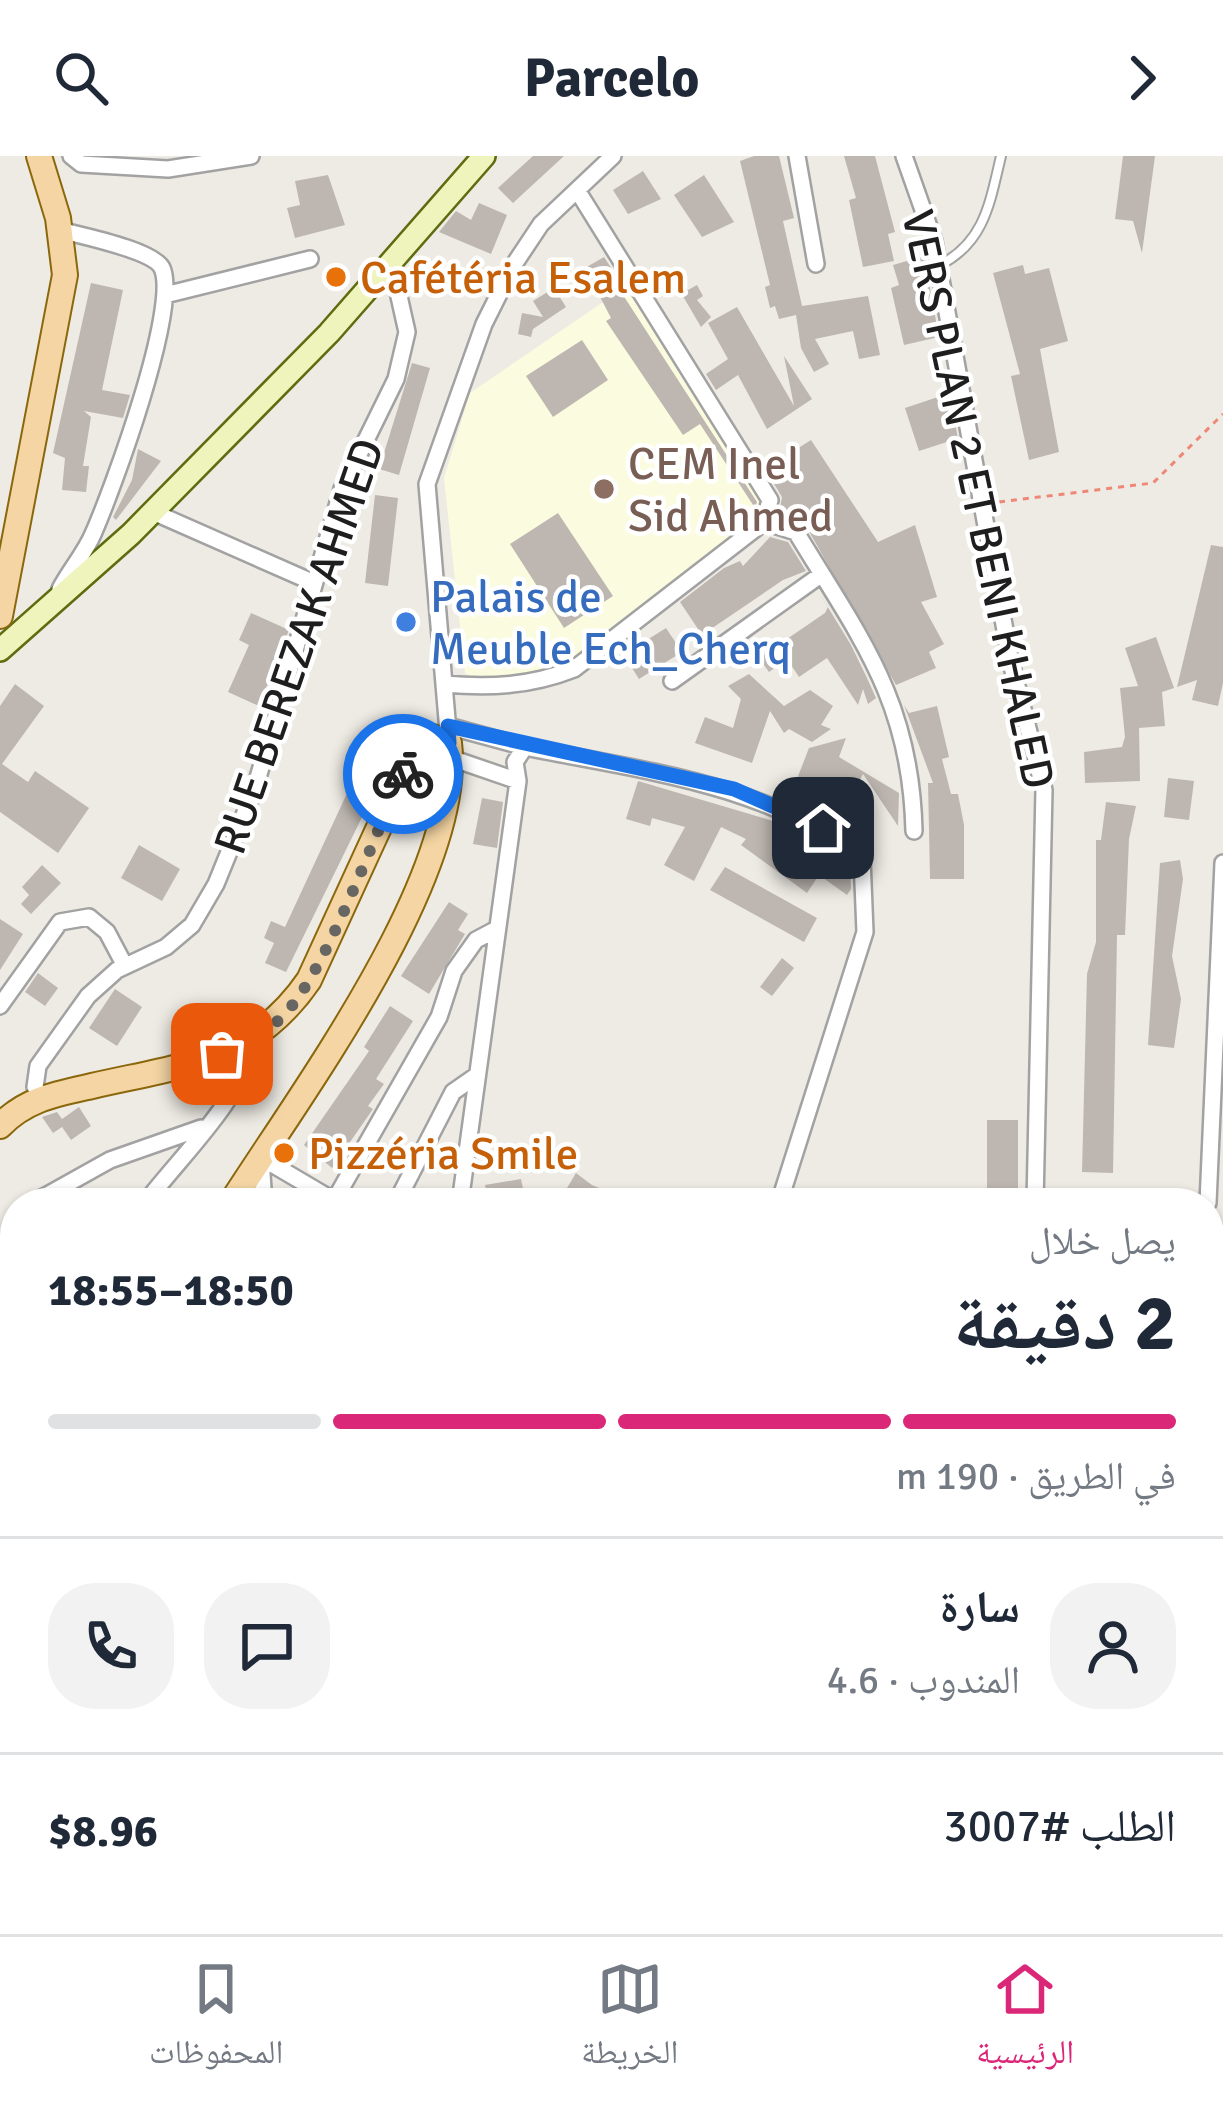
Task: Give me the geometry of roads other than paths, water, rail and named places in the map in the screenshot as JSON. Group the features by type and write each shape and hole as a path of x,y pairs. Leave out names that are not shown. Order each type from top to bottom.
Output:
{"main road":[{"path":"0,616 65,275 61,230 39,156"},
{"path":"0,650 153,512 392,265 477,159"},
{"path":"0,1126 42,1097 222,1054 256,1039 286,1013 309,980 415,749 445,741 444,821 402,922 240,1188"}],"street":[{"path":"445,741 427,484 484,324 513,266 541,224 613,156"},
{"path":"797,156 816,264"},
{"name":"VERS PLAN 2 ET BENI KHALED","path":"904,156 938,265 986,504 1011,663 1044,790 1035,1188"},
{"path":"81,159 168,169 253,157"},
{"path":"444,684 488,688 544,680 574,669 764,522 770,500 577,190"},
{"path":"52,605 92,537 134,432 165,295 164,270 153,257 61,230"},
{"path":"165,295 310,260"},
{"name":"RUE BEREZAK AHMED","path":"42,1097 34,1087 38,1066 88,996 125,966 166,946 192,925 215,884 255,788 342,489 396,379 407,332 392,265"},
{"path":"153,512 313,582"},
{"path":"764,522 796,532 885,680 899,715 913,777 914,831"},
{"path":"673,681 822,574"},
{"path":"445,741 525,747 734,789 823,828 862,858 865,932 784,1188"},
{"path":"445,741 518,782"},
{"path":"462,1188 518,782 515,762 525,747"},
{"path":"1210,1188 1217,1147 1223,863"},
{"path":"0,1006 60,922 89,917 107,932 125,966"},
{"path":"344,1188 439,1017 454,971 476,940 494,931"},
{"path":"157,1188 247,1071 256,1039"},
{"path":"404,1188 453,1092 476,1076"},
{"path":"60,1188 110,1160 156,1148 209,1125"},
{"path":"260,1157 312,1188"},
{"path":"260,1157 263,1188"}],"lane":[{"path":"938,265 963,253 986,222 1001,156"}],"place":[{"name":"Cafétéria Esalem","path":"336,277"},
{"name":"CEM Inel Sid Ahmed","path":"604,489"},
{"name":"Palais de Meuble Ech_Cherq","path":"406,622"},
{"name":"Pizzéria Smile","path":"284,1153"}]}
